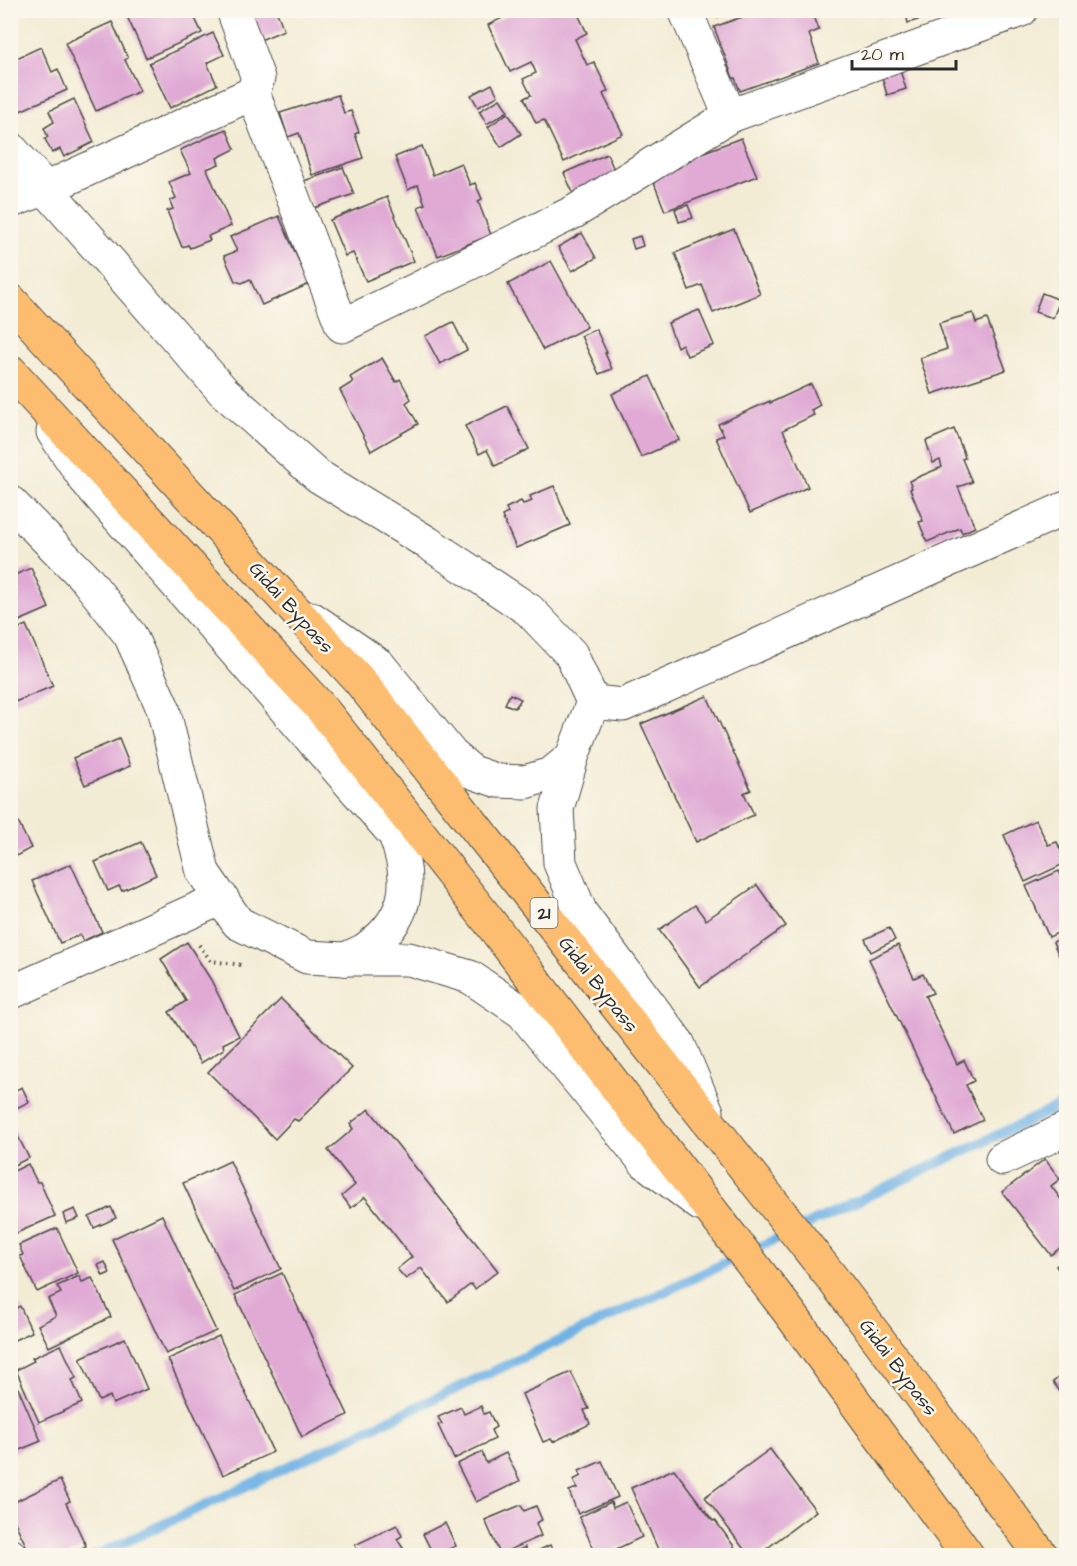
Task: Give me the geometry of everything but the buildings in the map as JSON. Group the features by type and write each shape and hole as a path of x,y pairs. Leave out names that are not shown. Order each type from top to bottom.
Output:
{"highway":[{"name":"Gidai Bypass","path":"10,300 366,689 840,1288 1042,1556"},
{"name":"21","path":"13,374 322,709 716,1216 968,1556"}],"street":[{"path":"233,10 258,78 253,93 342,326 574,212 730,116 1021,10"},
{"path":"685,10 730,116"},
{"path":"11,201 47,188 253,93"},
{"path":"10,148 223,391 318,476 428,543 529,610 571,654 593,702 572,757 557,809 560,863 581,913 678,1043 714,1130"},
{"path":"13,374 85,479 395,835 404,859 406,884 400,909 388,931 369,948 345,958"},
{"path":"10,502 86,579 130,635 163,708 203,872 238,923 307,957 409,959 470,977 522,1012 645,1162 716,1216"},
{"path":"593,702 623,705 1066,508"},
{"path":"287,602 378,665 451,754 472,771 498,781 525,782 551,774 572,757"},
{"path":"10,993 222,898"},
{"path":"1002,1159 1066,1130"}],"waterway":[{"path":"95,1556 1066,1103"}]}
